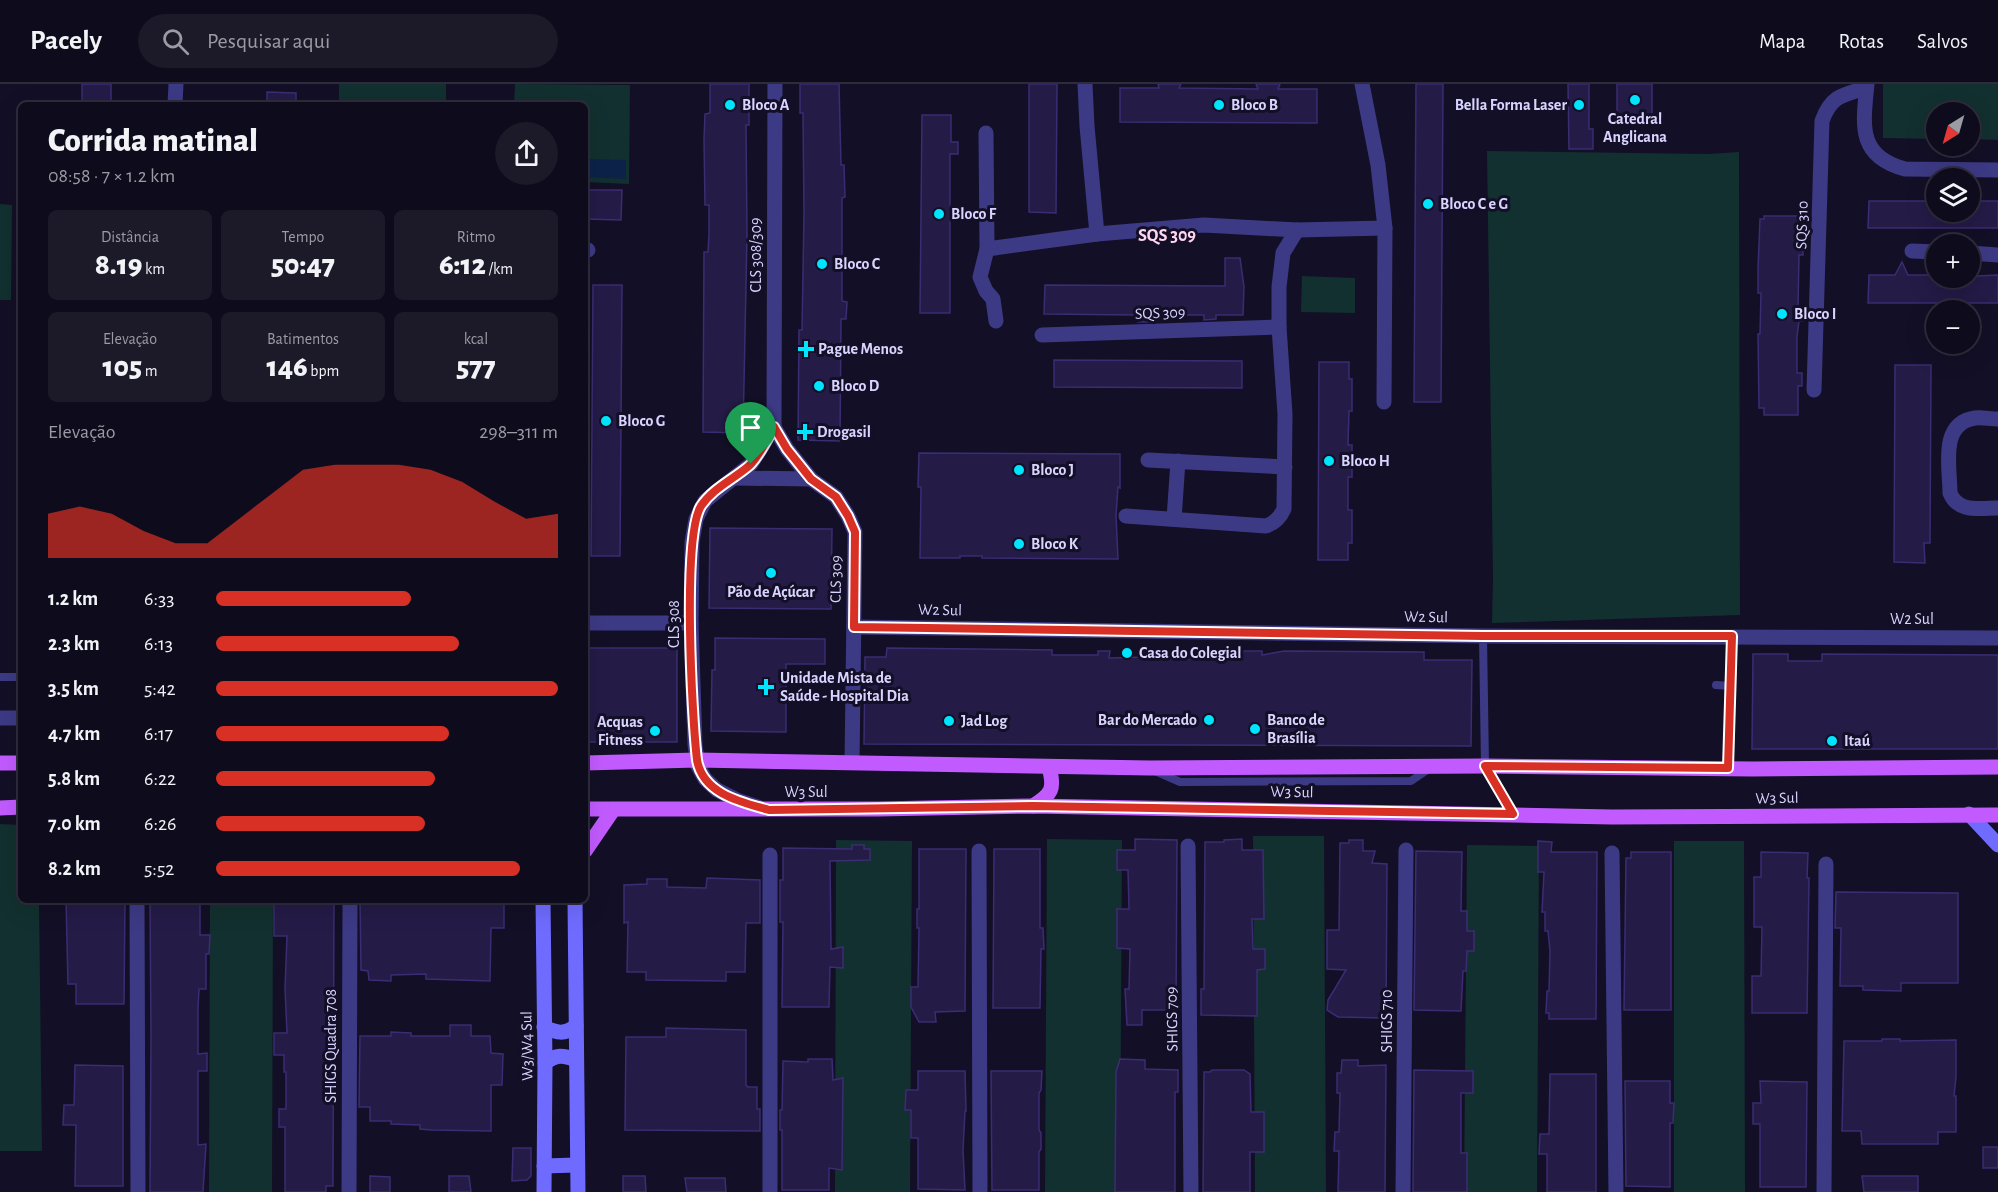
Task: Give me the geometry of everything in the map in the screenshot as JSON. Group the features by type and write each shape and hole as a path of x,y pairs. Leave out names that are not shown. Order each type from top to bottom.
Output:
{"main road":[{"name":"W3 Sul","path":"588,763 697,760 1150,768 1998,767"},
{"path":"0,763 18,762"},
{"path":"1033,806 1047,797 1052,789 1053,780 1049,767"},
{"name":"W3 Sul","path":"588,809 769,810 1033,806 1624,817 1998,815"},
{"path":"0,808 18,807"},
{"path":"588,847 613,810"},
{"path":"1969,814 1998,845"},
{"name":"W3/W4 Sul","path":"543,903 544,1192"},
{"path":"575,903 578,1192"},
{"path":"544,1027 561,1033 576,1026"},
{"path":"545,1063 552,1058 564,1055 576,1060"},
{"path":"544,1166 576,1165"}],"street":[{"path":"176,84 176,102"},
{"name":"CLS 308/309","path":"774,427 775,84"},
{"path":"1085,84 1097,234"},
{"path":"1362,84 1378,165 1385,228 1384,402"},
{"name":"SQS 310","path":"1814,390 1822,121 1832,101 1842,94 1867,86 1865,134 1869,146 1878,158 1893,165 1905,169 1998,170"},
{"path":"986,133 987,249 980,278 993,299 996,321"},
{"path":"987,249 1097,234 1204,225 1297,230 1385,228"},
{"path":"1126,516 1266,526 1276,520 1284,509 1285,414 1279,327 1279,287 1283,253 1297,230"},
{"path":"1912,251 1926,252"},
{"path":"1980,254 1998,255"},
{"name":"SQS 309","path":"1042,335 1279,327"},
{"path":"1998,419 1974,418 1961,423 1953,430 1949,440 1952,499 1966,508 1998,508"},
{"name":"CLS 308","path":"769,810 737,800 717,790 701,773 697,760 691,623 692,542 696,519 705,501 751,464 774,427"},
{"name":"CLS 309","path":"774,427 787,449 811,479 836,497 855,532 852,762"},
{"path":"1148,460 1285,468"},
{"path":"1174,519 1178,462"},
{"path":"734,478 811,479"},
{"path":"588,623 691,623"},
{"name":"W2 Sul","path":"854,627 1483,636 1998,638"},
{"path":"0,718 18,718"},
{"name":"SHIGS 709","path":"1188,846 1191,1192"},
{"name":"SHIGS 710","path":"1403,1192 1406,850"},
{"path":"979,852 980,1192"},
{"path":"1612,853 1616,1192"},
{"path":"770,855 770,1192"},
{"path":"1824,1192 1826,864"},
{"path":"136,903 138,1192"},
{"name":"SHIGS Quadra 708","path":"349,1192 350,903"}],"lane":[{"path":"1483,636 1485,766 1513,814"},
{"path":"1728,768 1732,636"},
{"path":"0,677 18,677"},
{"path":"1716,685 1731,686"}],"green space":[{"path":"339,84 446,84 446,102 339,102"},
{"path":"515,84 630,85 629,184 588,182 588,102 514,102"},
{"path":"1883,84 1998,84 1998,140 1980,139 1980,102 1926,102 1926,139 1883,138"},
{"path":"1487,151 1709,154 1739,152 1740,615 1492,623"},
{"path":"0,204 12,205 11,300 0,300"},
{"path":"1302,276 1355,278 1355,313 1301,312"},
{"path":"0,824 18,825 18,903 39,903 42,1151 0,1151"},
{"path":"1253,836 1324,836 1326,1192 1255,1192"},
{"path":"1047,839 1122,840 1120,1192 1045,1192"},
{"path":"836,840 912,841 910,1192 835,1192"},
{"path":"1674,841 1744,841 1745,1192 1674,1192"},
{"path":"1467,845 1539,846 1537,1192 1464,1192"},
{"path":"210,903 273,903 272,1192 209,1192"}],"water":[{"path":"588,159 626,160 626,179 588,177"}],"building":[{"path":"82,84 111,84 111,102 82,102"},
{"path":"710,84 749,84 749,125 746,125 747,235 743,433 703,432 704,252 708,252 709,234 709,205 705,205 704,139 705,114 710,113"},
{"path":"800,84 839,84 841,165 844,165 845,197 842,198 842,301 847,302 846,319 841,319 840,441 798,440 799,330 802,330 804,214 803,113 800,113"},
{"path":"1029,84 1057,84 1056,213 1029,212"},
{"name":"Bloco B","path":"1158,84 1181,84 1179,88 1258,89 1256,84 1280,84 1278,89 1317,89 1317,123 1120,122 1120,88 1159,88"},
{"name":"Bloco C e G","path":"1416,84 1443,84 1441,402 1414,402"},
{"name":"Bella Forma Laser","path":"1568,84 1589,84 1589,129 1593,129 1593,149 1569,149"},
{"name":"Catedral Anglicana","path":"1617,84 1652,84 1652,116 1617,116"},
{"path":"267,92 296,93 296,102 267,102"},
{"name":"Bloco F","path":"922,115 951,115 951,142 958,142 958,154 950,154 950,313 920,313"},
{"path":"588,190 622,190 621,220 588,219"},
{"path":"1869,201 1926,201 1926,222 1980,222 1980,201 1998,201 1998,228 1868,228"},
{"name":"Bloco I","path":"1764,216 1798,216 1798,242 1803,242 1803,255 1799,255 1798,307 1803,307 1803,321 1799,321 1797,337 1797,373 1802,373 1802,386 1798,386 1798,415 1764,415 1764,408 1759,408 1758,334 1760,334 1761,293 1758,293 1758,269 1760,219 1764,219"},
{"path":"1225,258 1240,258 1244,287 1243,315 1216,315 1216,319 1204,320 1204,315 1150,315 1150,322 1138,322 1138,315 1044,314 1045,285 1225,286"},
{"path":"1902,262 1908,275 1926,275 1926,288 1980,288 1980,276 1998,275 1998,303 1980,303 1980,300 1926,300 1926,303 1868,303 1869,275 1895,275"},
{"name":"Bloco G","path":"593,285 622,285 620,556 591,556"},
{"path":"1054,360 1242,361 1242,388 1054,387"},
{"name":"Bloco H","path":"1319,362 1349,362 1349,379 1352,379 1352,411 1349,411 1348,445 1352,445 1352,477 1348,477 1348,510 1352,510 1352,543 1348,543 1348,560 1318,560"},
{"path":"1895,365 1931,365 1930,543 1924,543 1925,563 1894,562"},
{"path":"919,453 1120,454 1120,488 1118,487 1116,516 1118,559 982,558 982,556 920,558"},
{"name":"Pão de Açúcar","path":"710,528 832,529 831,609 709,608"},
{"name":"Unidade Mista de Saúde - Hospital Dia","path":"715,638 825,639 825,664 786,664 786,732 711,731"},
{"path":"588,648 677,648 677,742 588,742"},
{"path":"887,648 1052,650 1052,655 1098,655 1098,651 1110,651 1109,658 1144,657 1144,651 1168,651 1168,659 1215,659 1214,651 1262,651 1262,655 1284,651 1424,652 1424,660 1472,660 1471,746 864,744 865,657 886,657"},
{"path":"1753,654 1788,654 1788,661 1822,661 1822,654 1998,655 1998,749 1752,749"},
{"path":"1135,839 1177,840 1176,1010 1142,1010 1142,1025 1127,1025 1125,989 1129,989 1130,949 1117,948 1117,909 1129,909 1128,870 1117,870 1117,850 1135,850"},
{"path":"1242,839 1242,850 1263,850 1264,919 1252,919 1253,949 1265,949 1265,969 1257,970 1257,1016 1201,1015 1201,989 1204,989 1205,842"},
{"path":"1349,840 1363,840 1363,851 1375,851 1372,863 1387,864 1386,1018 1338,1017 1327,1010 1328,1000 1346,970 1327,969 1327,930 1339,930 1340,843 1349,843"},
{"path":"1538,841 1552,842 1551,852 1597,852 1596,1019 1549,1019 1549,1013 1546,1013 1550,951 1548,931 1545,931 1545,912 1542,912 1544,872 1538,872"},
{"path":"852,845 864,845 864,849 870,849 870,860 830,861 831,949 843,947 843,968 830,967 829,1007 782,1007 783,922 780,922 780,880 783,880 783,848 852,849"},
{"path":"919,849 966,849 965,1011 935,1012 936,1022 919,1022 911,1007 911,987 918,987"},
{"path":"994,849 1040,849 1040,928 1043,928 1044,949 1041,949 1040,1008 993,1008"},
{"path":"1416,851 1462,852 1461,911 1467,911 1467,931 1474,931 1474,951 1467,951 1466,971 1463,971 1461,1011 1414,1010"},
{"path":"1631,852 1671,852 1671,1010 1624,1010 1626,858 1631,858"},
{"path":"1761,852 1808,853 1807,1013 1752,1013 1752,976 1761,976 1762,927 1754,927 1754,877 1761,877"},
{"path":"707,878 760,880 760,923 746,923 745,972 726,972 726,981 646,980 646,972 627,972 628,922 624,923 624,885 647,884 647,879 667,879 667,887 706,888"},
{"path":"1836,892 1958,893 1958,983 1901,983 1901,991 1863,990 1863,986 1840,986 1841,928 1835,928"},
{"path":"66,903 125,903 124,1004 76,1004 76,984 68,984"},
{"path":"150,903 200,903 200,935 210,935 209,954 206,954 206,989 199,989 198,1008 198,1054 207,1053 207,1071 198,1071 198,1145 206,1144 203,1192 150,1192"},
{"path":"274,903 334,903 333,1186 326,1186 326,1192 285,1192 285,1127 279,1127 279,1109 286,1109 286,1072 284,1072 284,1055 274,1055 274,1033 287,1033 285,989 287,936 274,936"},
{"path":"360,903 504,903 504,928 491,928 490,981 426,979 426,974 391,975 391,981 369,980 368,971 361,970"},
{"path":"450,1025 471,1025 471,1036 490,1036 491,1053 503,1054 502,1085 491,1085 491,1131 431,1130 420,1129 420,1125 370,1121 370,1107 359,1107 360,1036 391,1036 391,1032 411,1033 411,1036 450,1036"},
{"path":"666,1028 746,1030 746,1085 757,1087 760,1131 625,1130 626,1037 666,1037"},
{"path":"1882,1039 1956,1040 1954,1096 1956,1096 1956,1132 1938,1132 1938,1144 1862,1144 1861,1131 1842,1131 1844,1041 1882,1041"},
{"path":"808,1059 832,1059 833,1080 843,1078 842,1170 829,1168 829,1190 782,1190 780,1110 782,1110 783,1061 808,1062"},
{"path":"1120,1059 1145,1060 1145,1069 1178,1070 1178,1092 1175,1092 1175,1192 1115,1192 1116,1072"},
{"path":"1342,1060 1358,1060 1358,1066 1386,1065 1385,1192 1338,1192 1339,1151 1334,1151 1335,1132 1339,1132 1340,1093 1337,1093 1337,1073 1341,1073"},
{"path":"75,1065 123,1066 123,1186 75,1186 76,1125 63,1125 64,1105 74,1105"},
{"path":"1244,1070 1250,1074 1251,1112 1264,1112 1264,1152 1250,1152 1250,1192 1203,1192 1204,1072"},
{"path":"1414,1070 1473,1071 1473,1093 1461,1093 1461,1153 1467,1153 1467,1192 1413,1192"},
{"path":"918,1071 965,1071 966,1111 963,1150 965,1190 918,1189 918,1138 911,1138 911,1110 905,1110 906,1090 918,1090"},
{"path":"991,1071 1042,1071 1039,1093 1041,1149 1039,1152 1039,1190 992,1190"},
{"path":"1550,1074 1596,1074 1596,1192 1547,1192 1547,1154 1539,1154 1540,1134 1549,1134"},
{"path":"1625,1081 1670,1081 1670,1103 1674,1103 1673,1123 1670,1123 1670,1187 1626,1186"},
{"path":"1760,1081 1807,1082 1806,1187 1760,1187 1760,1124 1753,1124 1753,1103 1761,1103"},
{"path":"1983,1147 1998,1147 1998,1168 1983,1168"},
{"path":"513,1148 531,1148 531,1176 527,1180 512,1181"},
{"path":"370,1176 390,1177 390,1192 370,1192"},
{"path":"449,1176 469,1176 471,1192 449,1192"},
{"path":"623,1176 645,1176 646,1192 623,1192"},
{"path":"1862,1176 1918,1176 1918,1192 1864,1192"},
{"path":"685,1178 725,1178 726,1192 687,1192"}],"place":[{"name":"Catedral Anglicana","path":"1635,100"},
{"name":"Bloco A","path":"730,105"},
{"name":"Bloco B","path":"1219,105"},
{"name":"Bella Forma Laser","path":"1579,105"},
{"name":"Bloco C e G","path":"1428,204"},
{"name":"Bloco F","path":"939,214"},
{"name":"Bloco C","path":"822,264"},
{"name":"Bloco I","path":"1782,314"},
{"name":"Pague Menos","path":"806,349"},
{"name":"Bloco D","path":"819,386"},
{"name":"Bloco G","path":"606,421"},
{"name":"Drogasil","path":"805,432"},
{"name":"Bloco H","path":"1329,461"},
{"name":"Bloco J","path":"1019,470"},
{"name":"Bloco K","path":"1019,544"},
{"name":"Pão de Açúcar","path":"771,573"},
{"name":"Casa do Colegial","path":"1127,653"},
{"name":"Unidade Mista de Saúde - Hospital Dia","path":"766,687"},
{"name":"Bar do Mercado","path":"1209,720"},
{"name":"Jad Log","path":"949,721"},
{"name":"Banco de Brasília","path":"1255,729"},
{"name":"Acquas Fitness","path":"655,731"},
{"name":"Itaú","path":"1832,741"}],"district":[{"name":"SQS 309","path":"1167,236"}],"route":[{"path":"774,427 787,449 811,479 836,497 855,532 854,627 1483,636 1732,636 1728,768 1485,766 1513,814 1033,806 769,810 737,800 717,790 701,773 695,745 691,623 692,542 696,519 700,508 713,493 751,464 774,427"}]}
